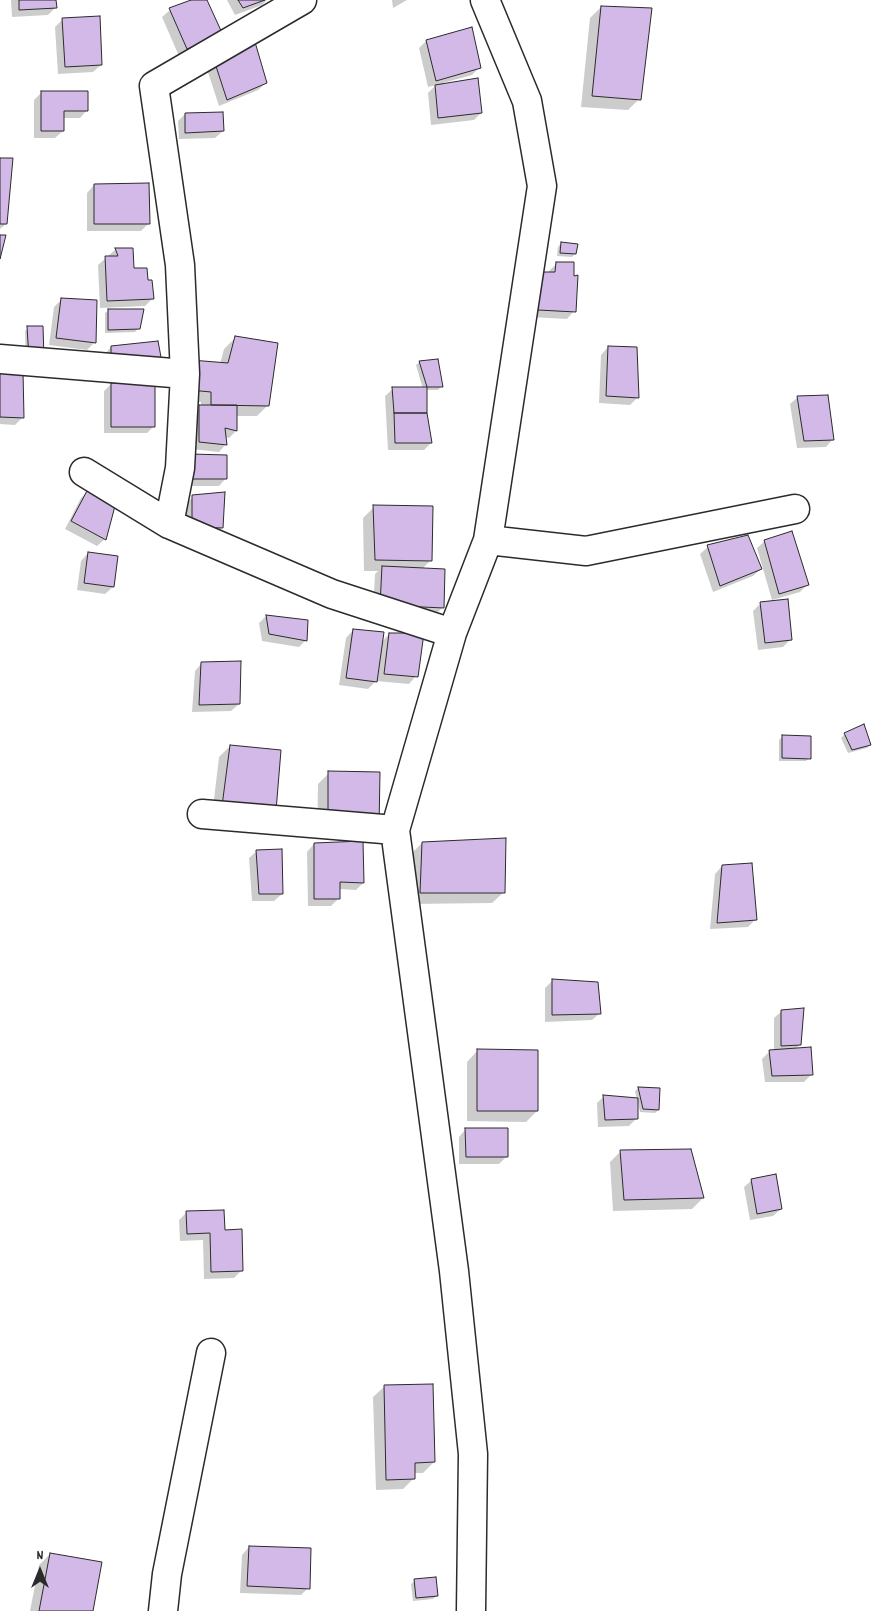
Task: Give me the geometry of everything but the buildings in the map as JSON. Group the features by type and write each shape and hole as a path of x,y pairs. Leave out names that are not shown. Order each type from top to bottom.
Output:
{"street":[{"path":"169,524 180,468 185,374 180,265 154,86 302,0"},
{"path":"471,1611 473,1454 454,1272 396,830 452,633 488,540 542,186 527,101 485,0"},
{"path":"0,359 185,374"},
{"path":"84,472 169,524 332,594 452,633"},
{"path":"488,540 586,551 795,509"},
{"path":"202,814 396,830"},
{"path":"163,1611 167,1574 211,1353"}]}
